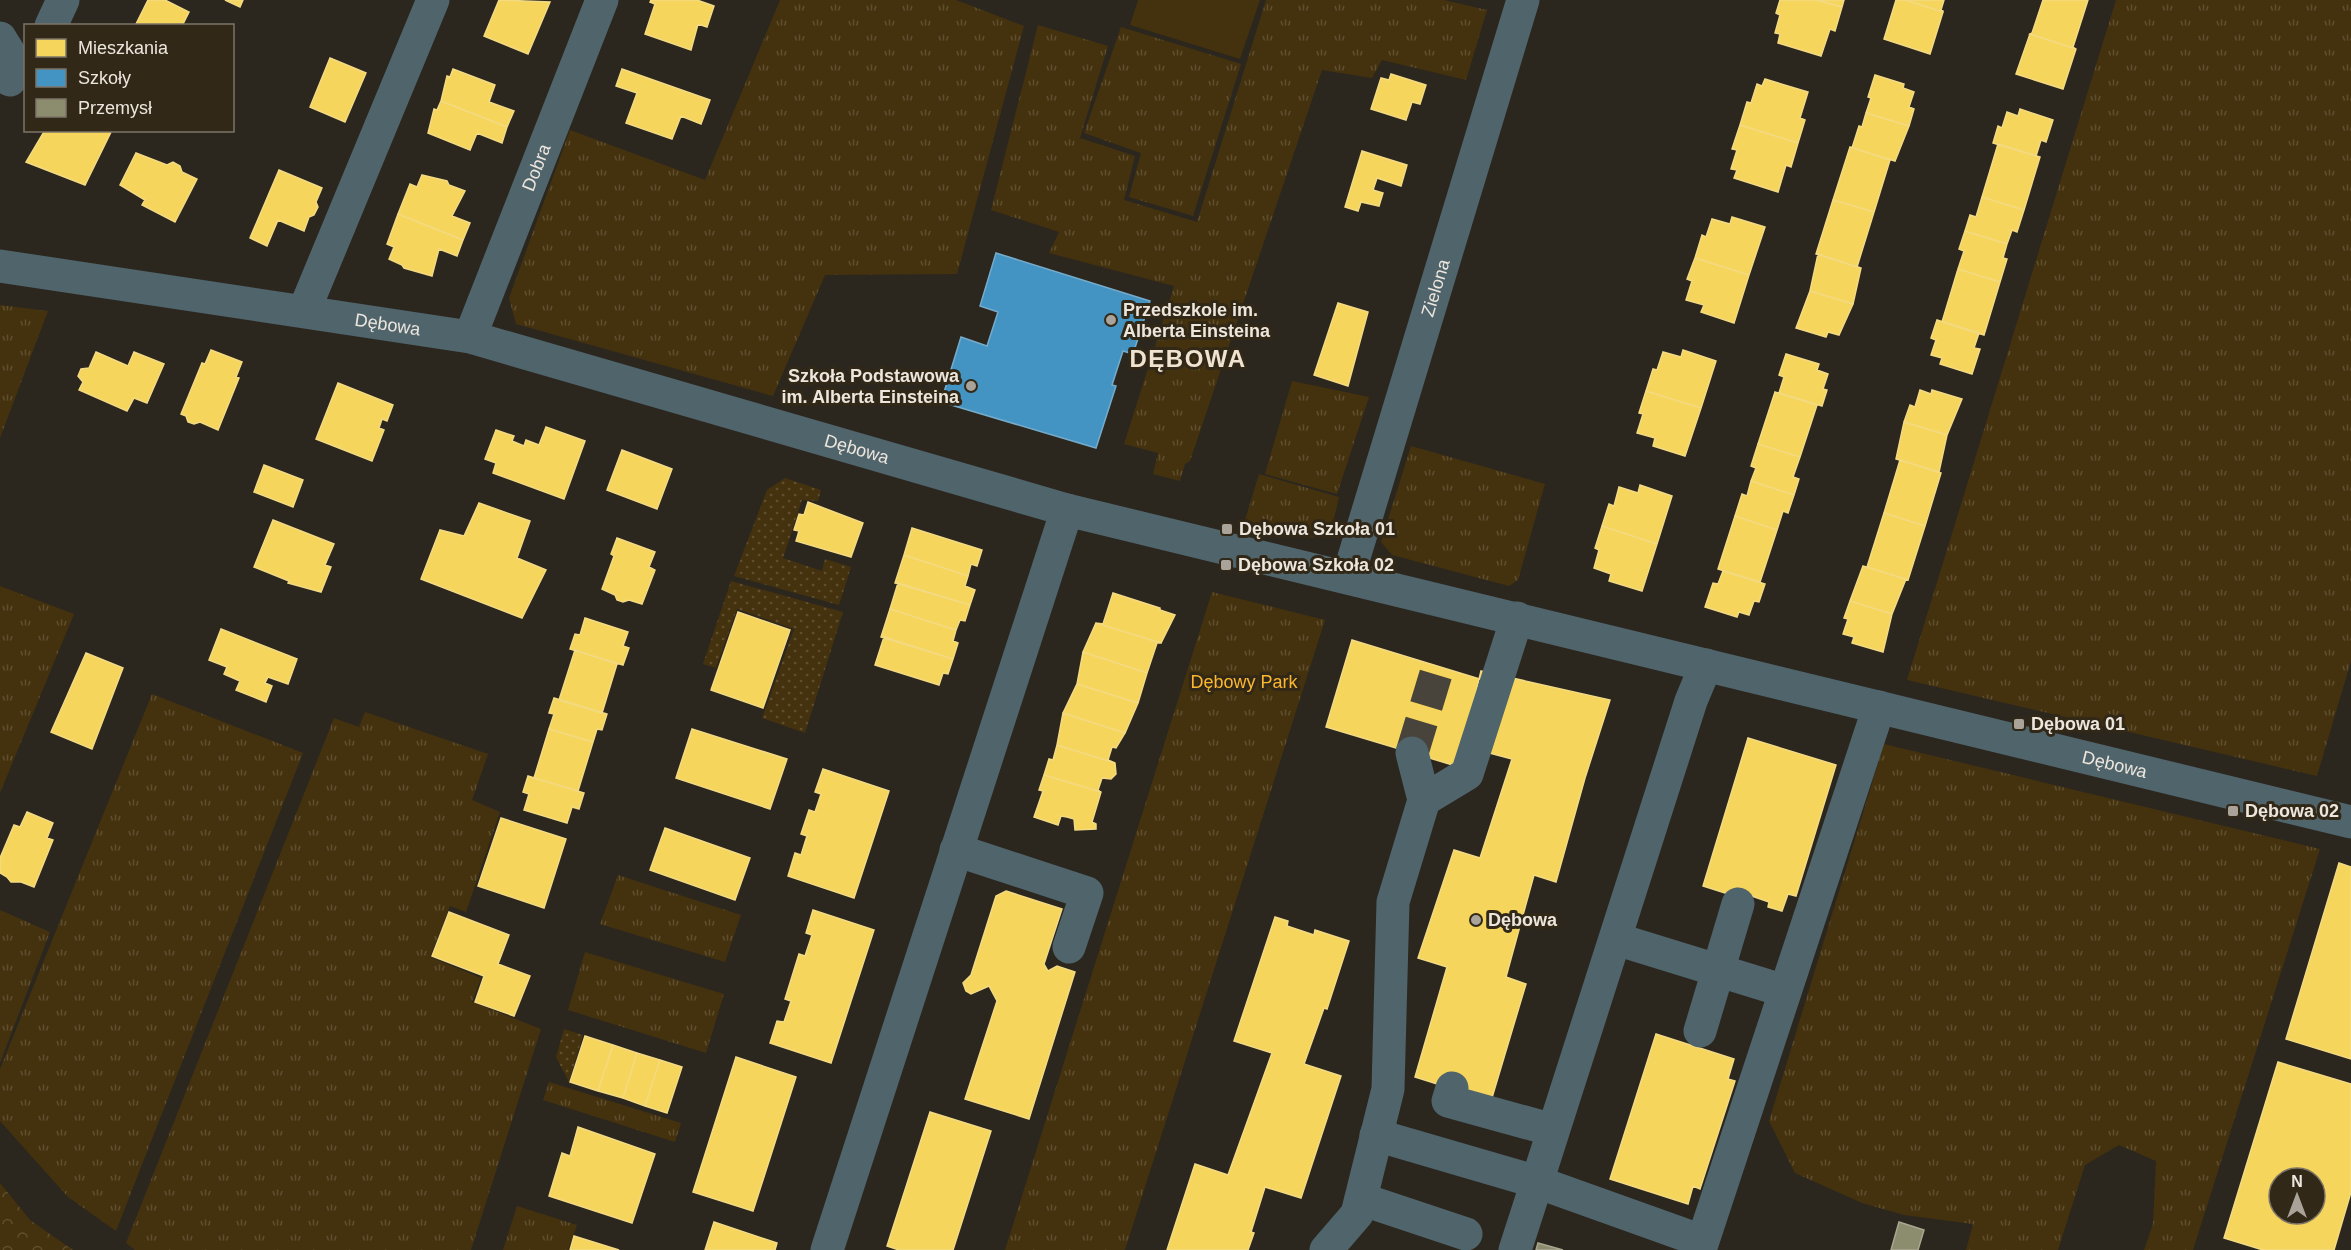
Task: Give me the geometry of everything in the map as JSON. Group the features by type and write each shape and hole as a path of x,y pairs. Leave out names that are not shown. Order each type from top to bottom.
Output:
{"street":[{"path":"52,24 63,0"},
{"path":"304,311 433,0"},
{"name":"Dobra","path":"470,337 602,0"},
{"name":"Zielona","path":"1348,577 1523,0"},
{"path":"0,38 13,59 12,77"},
{"name":"Dębowa","path":"0,266 470,337 1067,510 2351,822"},
{"path":"827,1250 1067,510"},
{"path":"1424,800 1467,774 1516,618"},
{"path":"1515,1250 1691,701 1706,665"},
{"path":"1376,1135 1536,1182 1701,1246 1879,707"},
{"path":"1326,1250 1357,1214 1388,1089 1393,902 1424,800 1412,753"},
{"path":"956,850 1086,893 1069,948"},
{"path":"1700,1031 1738,904"},
{"path":"1616,939 1785,991"},
{"path":"1452,1088 1448,1101 1553,1130"},
{"path":"1361,1199 1466,1234"}],"green space":[{"path":"780,0 956,0 1024,26 957,274 825,275 773,396 516,324 509,298 570,130 705,180"},
{"path":"1138,0 1260,0 1240,59 1130,25"},
{"path":"1266,0 1444,0 1487,10 1466,80 1382,60 1372,78 1322,70 1190,461 1185,464 1180,481 1153,474 1158,453 1124,444 1174,286 1049,253 1059,232 991,210 1038,25 1108,46 1080,138 1135,156 1124,200 1197,222"},
{"path":"2116,0 2351,0 2351,661 2317,776 1907,680"},
{"path":"1121,27 1241,64 1193,216 1129,197 1141,153 1084,133"},
{"path":"0,305 48,311 0,438"},
{"path":"1292,381 1369,397 1337,494 1265,474"},
{"path":"1411,446 1545,484 1518,580 1509,586 1392,555 1381,542"},
{"path":"1259,474 1339,497 1334,518 1327,532 1316,537 1296,536 1245,520"},
{"path":"785,478 821,490 818,501 802,500 783,558 822,571 825,559 851,567 839,605 734,576 767,490"},
{"path":"731,581 843,612 805,733 762,718 794,629 737,609 716,668 703,664"},
{"path":"0,586 74,614 0,793"},
{"name":"Dębowy Park","path":"1212,592 1325,620 1125,1250 1005,1250"},
{"path":"152,694 303,753 116,1231 68,1197 0,1121 0,1069"},
{"path":"365,712 488,754 472,800 500,812 466,912 450,906 430,957 481,978 472,1002 541,1029 471,1250 135,1250 126,1243 334,718 359,727"},
{"path":"1884,744 2320,849 2193,1250 2144,1250 2153,1224 2156,1161 2119,1145 2085,1165 2058,1250 1966,1250 1973,1224 1904,1215 1862,1203 1795,1173 1769,1121"},
{"path":"618,875 741,915 725,962 600,924"},
{"path":"0,910 50,932 0,1063"},
{"path":"585,952 724,994 706,1053 568,1010"},
{"path":"564,1029 583,1035 569,1082 556,1057"},
{"path":"549,1082 681,1123 675,1142 543,1100"},
{"path":"0,1183 30,1220 73,1250 0,1250"},
{"path":"517,1206 577,1225 568,1250 503,1250"}],"building: Mieszkania":[{"path":"148,0 165,0 189,12 183,24 136,24"},
{"path":"225,0 243,0 240,7"},
{"path":"499,0 550,2 528,54 484,36"},
{"path":"651,0 697,0 714,6 707,27 698,24 691,50 645,34 655,4 650,2"},
{"path":"1780,0 1817,0 1842,7 1835,31 1830,29 1821,56 1778,43 1780,34 1775,33 1780,15 1776,13"},
{"path":"1817,0 1844,0 1842,7"},
{"path":"1896,0 1905,0 1943,12 1930,54 1884,39"},
{"path":"1905,0 1944,0 1941,10 1943,12"},
{"path":"2043,0 2088,0 2073,47 2076,49 2030,34"},
{"path":"2030,34 2076,49 2063,89 2016,74"},
{"path":"330,58 366,73 345,122 310,107"},
{"path":"453,69 495,85 489,102 514,111 507,127 441,101 447,76 450,77"},
{"path":"622,69 710,100 701,124 681,116 672,139 626,123 637,93 616,86"},
{"path":"1391,74 1426,85 1420,104 1412,102 1406,120 1371,109 1381,78 1389,80"},
{"path":"1875,75 1904,84 1903,88 1914,92 1909,107 1914,109 1909,126 1866,113"},
{"path":"1765,79 1808,92 1800,118 1805,120 1798,143 1740,125 1747,102 1751,103 1757,84 1762,86"},
{"path":"441,101 507,127 502,143 477,133 470,150 428,133 434,109 437,110"},
{"path":"2020,109 2053,120 2046,142 2041,140 2036,156 1993,143 1998,126 2002,128 2007,112 2018,116"},
{"path":"1866,113 1909,126 1895,161 1852,148"},
{"path":"1740,125 1798,143 1791,167 1786,165 1778,192 1734,178 1737,170 1731,169 1737,150 1732,149"},
{"path":"44,132 111,132 85,185 26,162"},
{"path":"1998,144 2040,157 2024,210 1982,197"},
{"path":"1850,147 1890,160 1874,212 1833,200"},
{"path":"1362,151 1407,165 1401,186 1377,178 1373,190 1383,193 1379,206 1361,202 1358,211 1345,207"},
{"path":"136,153 167,165 173,162 180,166 182,172 197,179 175,222 142,205 145,200 120,185"},
{"path":"279,170 322,188 316,202 318,207 314,215 309,217 304,231 278,220 267,246 250,238"},
{"path":"422,175 447,181 449,185 465,191 452,216 470,223 463,240 398,214 410,184 417,187"},
{"path":"1982,197 2024,210 2017,232 2012,230 2007,244 1965,231 1970,215 1976,217"},
{"path":"1833,200 1874,212 1857,267 1816,254"},
{"path":"398,214 463,240 457,256 439,249 432,276 404,268 389,259 394,247 387,244"},
{"path":"1732,217 1765,227 1749,275 1695,258 1702,235 1706,237 1712,219 1730,224"},
{"path":"1965,231 2007,244 2003,258 2007,259 2000,282 1958,269 1964,251 1959,249"},
{"path":"1818,254 1861,268 1853,304 1810,291"},
{"path":"1695,258 1749,275 1734,323 1701,312 1704,305 1686,300 1692,281 1687,279"},
{"path":"1958,269 2000,282 1984,335 1942,322"},
{"path":"1810,291 1853,304 1839,335 1828,332 1826,337 1796,328"},
{"path":"1338,303 1368,312 1348,386 1314,375"},
{"path":"1937,320 1979,333 1974,348 1980,349 1972,374 1940,364 1942,358 1931,355 1936,340 1931,338"},
{"path":"211,350 242,362 236,377 239,378 218,430 200,422 194,424 188,422 186,416 181,414 202,363 205,364"},
{"path":"1683,350 1716,361 1701,408 1646,391 1653,369 1657,370 1663,352 1681,357"},
{"path":"96,352 128,366 134,352 164,364 147,403 134,398 127,411 79,390 83,382 78,376 81,369 89,368"},
{"path":"1786,354 1819,364 1817,370 1828,374 1823,389 1827,390 1822,406 1779,393 1784,377 1779,375"},
{"path":"338,383 393,405 387,421 382,419 379,428 384,430 372,461 316,439"},
{"path":"1920,390 1931,394 1932,390 1962,399 1947,435 1904,422 1910,405 1915,407"},
{"path":"1646,391 1701,408 1685,456 1653,446 1655,438 1637,433 1643,414 1639,413"},
{"path":"1775,392 1817,405 1800,457 1758,444"},
{"path":"1904,422 1947,435 1939,472 1896,459"},
{"path":"546,427 585,441 564,499 493,473 496,463 485,459 496,430 514,436 512,441 524,446 526,440 539,445"},
{"path":"1758,444 1800,457 1793,477 1799,479 1794,495 1751,481 1756,468 1751,466"},
{"path":"622,450 672,469 657,509 607,490"},
{"path":"1900,460 1941,473 1925,526 1884,513"},
{"path":"264,465 303,480 293,507 254,492"},
{"path":"1751,481 1794,495 1788,513 1783,511 1777,530 1735,516 1742,494 1747,496"},
{"path":"1640,485 1672,496 1657,544 1602,526 1609,504 1614,506 1619,487 1638,493"},
{"path":"808,502 863,523 851,557 796,541 799,531 794,530 799,514 804,515"},
{"path":"479,503 530,521 517,558 546,570 522,618 421,579 440,530 464,536"},
{"path":"1884,513 1925,526 1908,580 1867,567"},
{"path":"1735,516 1777,530 1760,582 1718,569"},
{"path":"273,520 334,544 325,565 331,567 321,592 288,583 289,581 254,567"},
{"path":"1602,526 1657,544 1642,591 1609,581 1611,574 1594,568 1599,550 1595,548"},
{"path":"912,528 982,550 977,566 971,564 968,576 904,555"},
{"path":"617,538 655,552 649,567 655,570 642,604 629,600 623,602 617,600 615,595 602,589 614,556 611,554"},
{"path":"904,555 968,576 965,586 975,590 970,605 895,583"},
{"path":"1863,566 1906,579 1892,614 1850,601"},
{"path":"1723,571 1765,584 1759,602 1754,601 1749,615 1739,612 1737,617 1705,607 1713,583 1718,584"},
{"path":"898,583 970,605 965,621 960,620 956,630 890,609"},
{"path":"1113,593 1175,615 1161,643 1096,623 1103,624"},
{"path":"1850,601 1892,614 1883,652 1852,643 1854,637 1843,634 1848,619 1844,618"},
{"path":"890,609 956,630 953,641 958,643 953,659 881,637"},
{"path":"738,612 790,630 763,708 711,690"},
{"path":"585,618 628,632 623,646 629,648 623,665 570,649 575,634 580,635"},
{"path":"1096,623 1161,643 1157,643 1147,673 1083,652"},
{"path":"221,629 297,659 288,684 268,677 265,683 272,686 266,702 236,690 240,681 224,674 227,667 209,660"},
{"path":"884,637 953,659 948,674 943,673 939,685 875,665"},
{"path":"1352,640 1483,680 1456,766 1326,727"},
{"path":"575,650 617,664 602,713 559,700"},
{"path":"1083,652 1147,673 1138,703 1077,684"},
{"path":"86,653 123,668 92,749 51,732"},
{"name":"Dębowa","path":"1481,671 1610,700 1556,882 1534,875 1506,977 1526,984 1491,1101 1415,1077 1447,967 1418,958 1454,850 1480,858 1512,759 1463,746"},
{"path":"1077,684 1138,703 1125,733 1063,713"},
{"path":"554,698 607,714 602,730 597,729 593,742 549,729 554,714 549,713"},
{"path":"1063,713 1125,733 1116,748 1112,747 1108,760 1115,763 1057,745"},
{"path":"549,729 593,742 578,791 534,778"},
{"path":"692,729 787,759 770,809 676,778"},
{"path":"1748,738 1836,765 1796,896 1788,894 1782,911 1768,907 1769,902 1743,893 1741,898 1703,886"},
{"path":"1057,745 1115,763 1116,774 1111,779 1102,778 1098,790 1101,792 1044,775 1049,759 1053,760"},
{"path":"823,769 889,791 854,898 788,876 795,853 801,855 807,836 801,834 809,810 815,812 821,794 815,792"},
{"path":"1044,775 1101,792 1092,822 1096,824 1096,829 1075,830 1074,819 1067,817 1061,816 1058,825 1034,817 1043,791 1039,790"},
{"path":"528,776 584,793 579,809 572,807 567,823 524,810 529,794 523,792"},
{"path":"27,812 53,823 47,838 53,840 34,887 21,882 11,882 0,873 0,858 14,825 20,827"},
{"path":"501,818 566,839 544,908 478,886"},
{"path":"665,828 750,858 735,900 650,870"},
{"path":"2339,863 2351,867 2351,1059 2286,1039"},
{"path":"1006,891 1062,909 1044,964 1048,971 1057,966 1075,972 1029,1119 965,1099 997,1001 989,986 971,994 966,991 963,983 971,975 996,896"},
{"path":"813,910 874,930 831,1063 770,1043 777,1021 784,1022 791,1001 785,999 799,954 805,956 812,935 806,933"},
{"path":"449,912 509,935 498,964 530,976 514,1016 475,1002 484,976 432,956"},
{"path":"1275,917 1288,921 1287,926 1314,935 1315,930 1349,941 1327,1009 1324,1008 1304,1064 1341,1076 1301,1198 1265,1187 1248,1250 1167,1250 1195,1164 1228,1175 1272,1053 1234,1041"},
{"path":"1656,1034 1734,1059 1728,1079 1735,1081 1700,1189 1693,1186 1688,1204 1610,1179"},
{"path":"585,1036 613,1045 598,1091 570,1082"},
{"path":"613,1045 637,1053 623,1098 598,1091"},
{"path":"637,1053 660,1060 645,1106 623,1098"},
{"path":"736,1057 796,1077 753,1211 693,1192"},
{"path":"660,1060 682,1067 667,1113 645,1106"},
{"path":"2278,1062 2351,1084 2351,1192 2334,1250 2263,1250 2224,1238"},
{"path":"930,1112 991,1131 953,1250 899,1250 887,1246"},
{"path":"578,1127 655,1154 632,1223 549,1196 562,1153 570,1156"},
{"path":"714,1222 777,1243 775,1250 705,1250"},
{"path":"574,1236 619,1250 570,1250"}],"building: Szkoły":[{"path":"996,253 1150,301 1133,354 1123,351 1112,385 1116,386 1096,448 941,402 961,337 987,346 998,312 980,306"}],"building: Przemysł":[{"path":"1899,1222 1924,1230 1918,1250 1891,1250"},
{"path":"1538,1243 1563,1250 1536,1250"}],"tunnel":[{"path":"1412,753 1438,667"}],"place":[{"name":"Przedszkole im. Alberta Einsteina","path":"1111,320"},
{"name":"Szkoła Podstawowa im. Alberta Einsteina","path":"971,386"},
{"name":"Dębowa Szkoła 01","path":"1227,529"},
{"name":"Dębowa Szkoła 02","path":"1226,565"},
{"name":"Dębowa 01","path":"2019,724"},
{"name":"Dębowa 02","path":"2233,811"},
{"name":"Dębowa","path":"1476,920"}],"district":[{"name":"DĘBOWA","path":"1188,358"}]}
